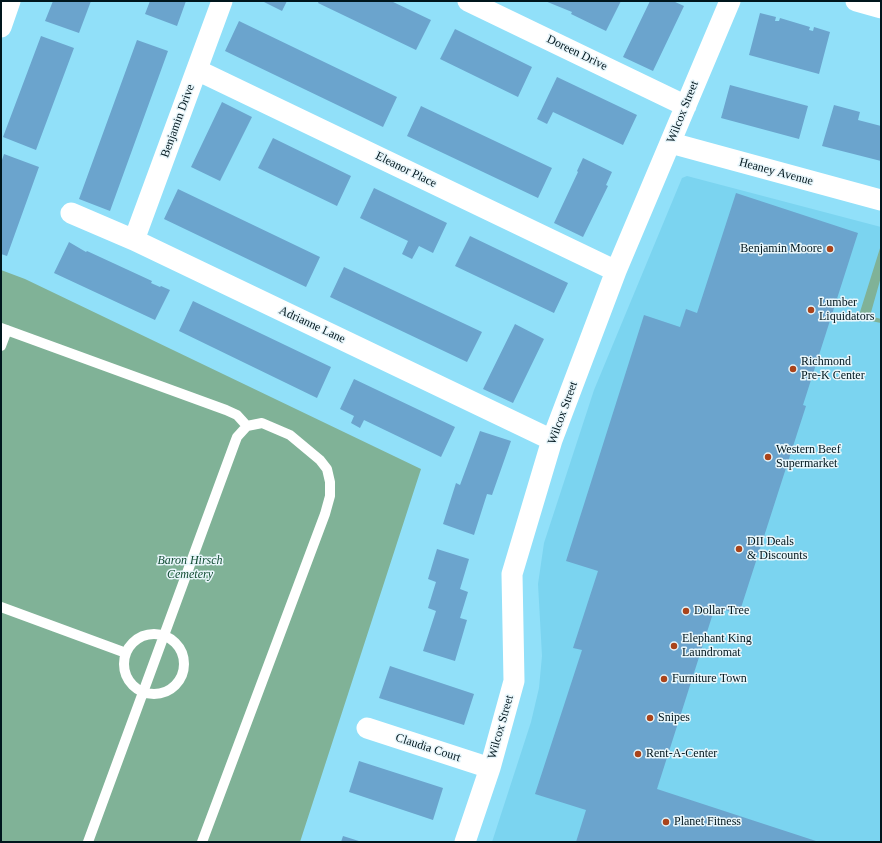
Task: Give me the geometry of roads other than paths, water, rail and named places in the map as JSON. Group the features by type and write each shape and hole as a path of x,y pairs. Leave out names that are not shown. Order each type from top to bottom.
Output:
{"street":[{"path":"1,27 10,1"},
{"name":"Benjamin Drive","path":"134,240 222,1"},
{"name":"Doreen Drive","path":"468,1 686,106"},
{"name":"Wilcox Street","path":"465,842 490,768 514,681 512,574 552,440 616,271 730,1"},
{"path":"856,1 881,8"},
{"name":"Eleanor Place","path":"197,70 616,271"},
{"name":"Heaney Avenue","path":"671,143 881,200"},
{"name":"Adrianne Lane","path":"71,213 134,240 552,440"},
{"name":"Claudia Court","path":"367,728 490,768"}],"lane":[{"path":"1,346 4,329 226,410 237,416 247,426"},
{"path":"88,842 237,437 247,426 255,423 269,424 290,435 306,446 327,469 330,482 330,496 326,514 202,842"},
{"path":"1,607 126,653"},
{"path":"149,634 164,636 178,646 184,662 184,671 180,679 168,691 160,694 143,693 136,689 126,677 124,661 126,653 135,640 141,637 149,634"}],"place":[{"name":"Benjamin Moore","path":"830,249"},
{"name":"Lumber Liquidators","path":"811,310"},
{"name":"Richmond Pre-K Center","path":"793,369"},
{"name":"Western Beef Supermarket","path":"768,457"},
{"name":"DII Deals & Discounts","path":"739,549"},
{"name":"Dollar Tree","path":"686,611"},
{"name":"Elephant King Laundromat","path":"674,646"},
{"name":"Furniture Town","path":"664,679"},
{"name":"Snipes","path":"650,718"},
{"name":"Rent-A-Center","path":"638,754"},
{"name":"Planet Fitness","path":"666,822"}],"park label":[{"name":"Baron Hirsch Cemetery","path":"190,568"}]}
